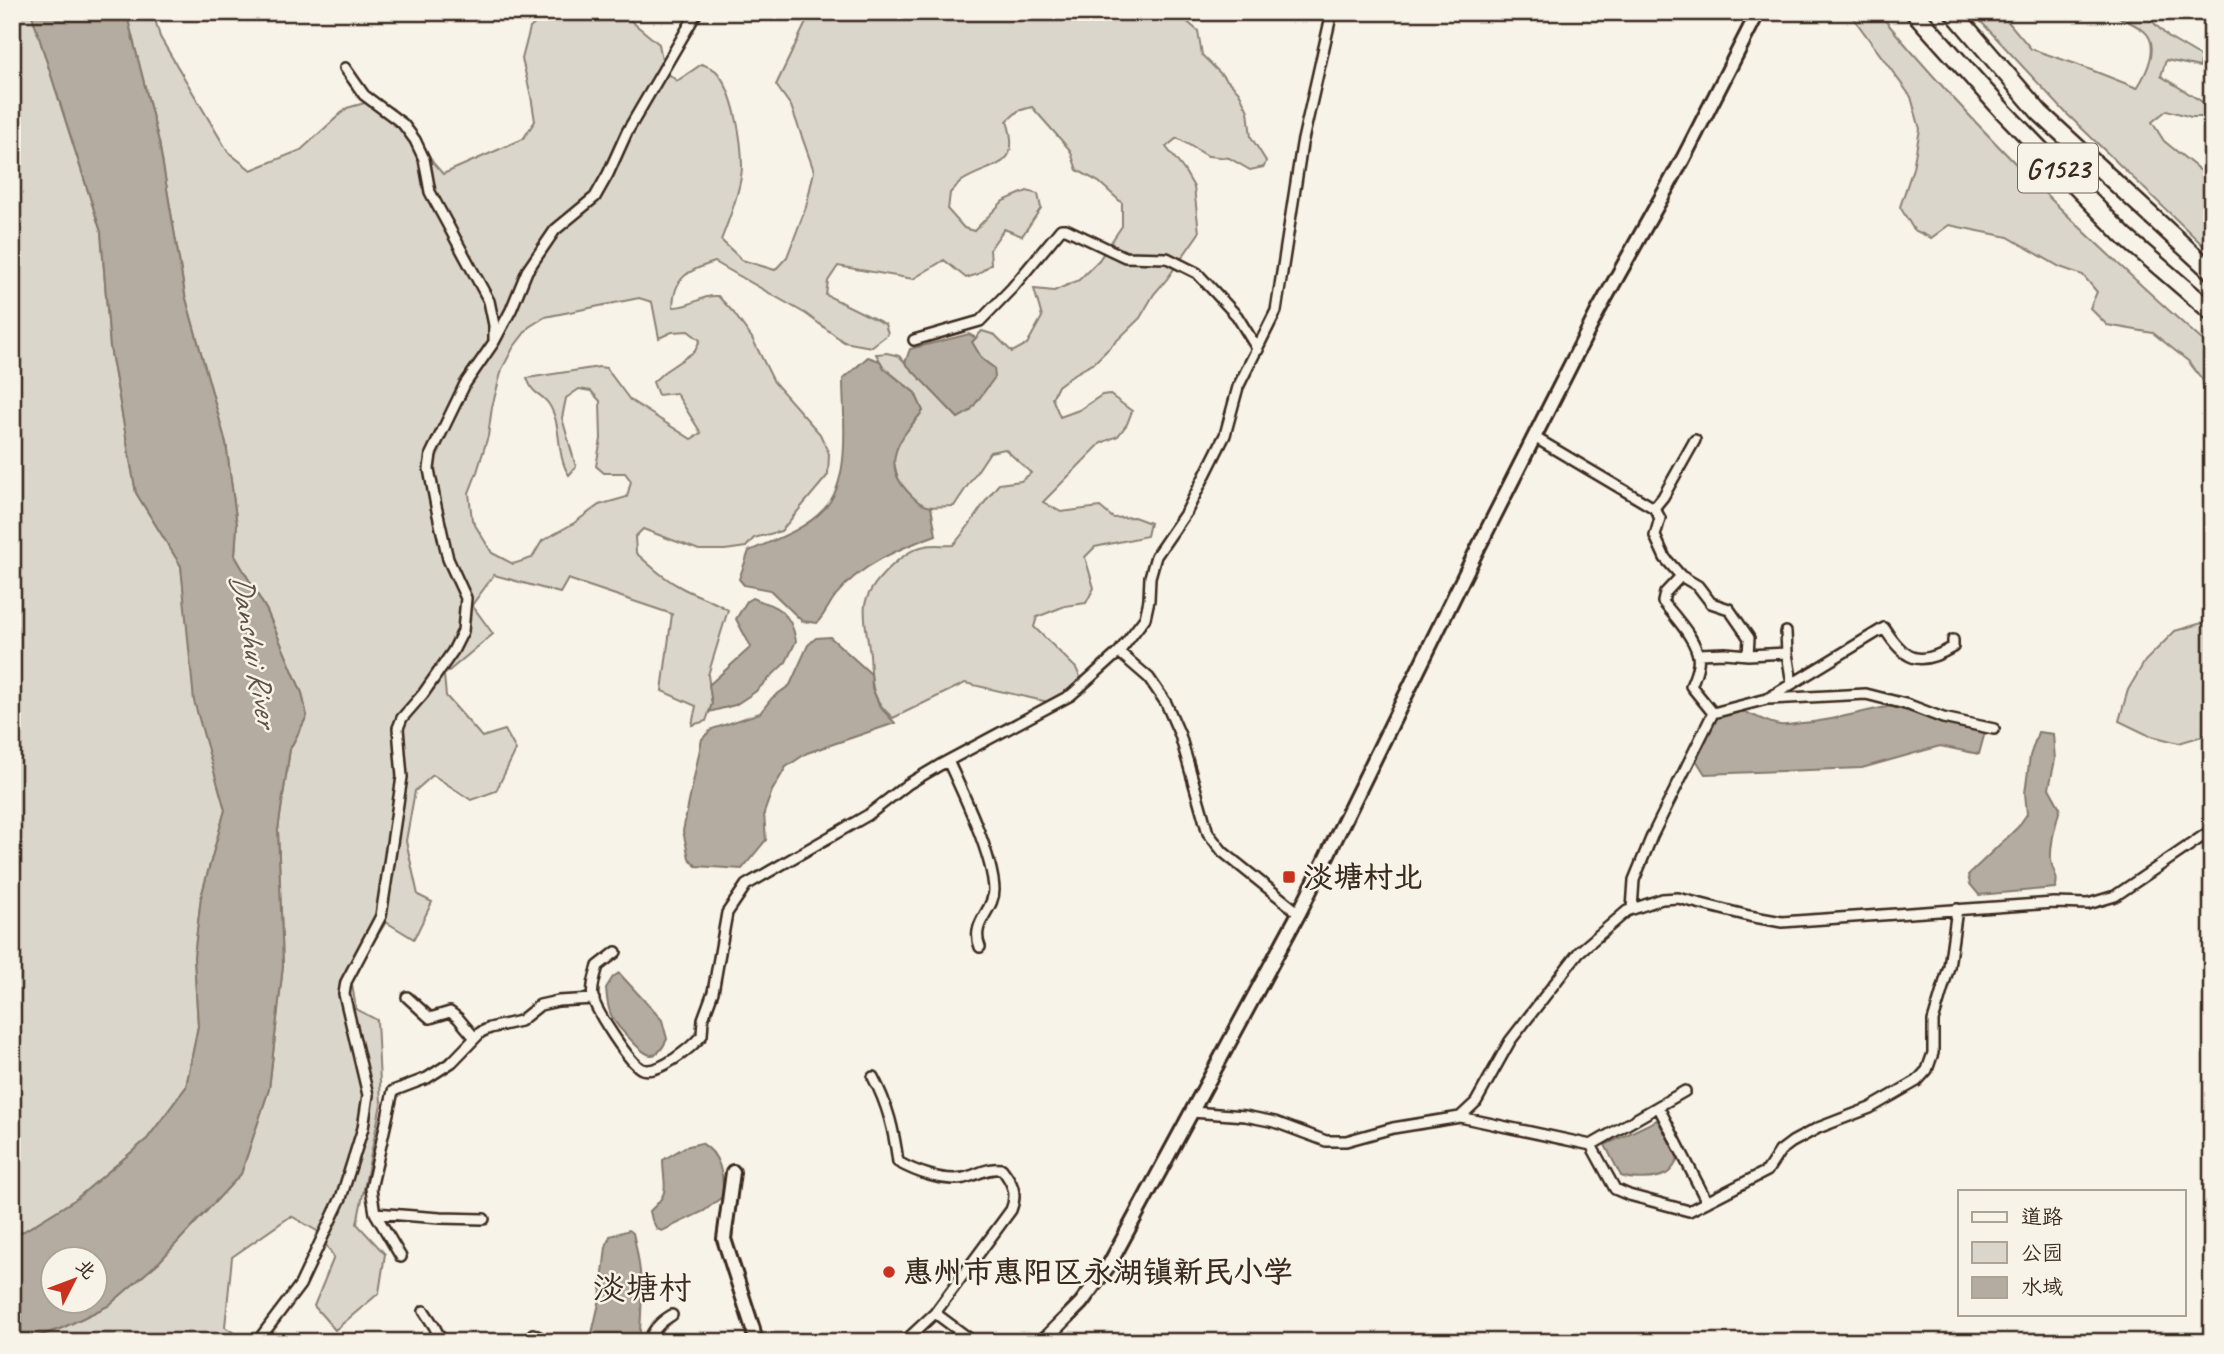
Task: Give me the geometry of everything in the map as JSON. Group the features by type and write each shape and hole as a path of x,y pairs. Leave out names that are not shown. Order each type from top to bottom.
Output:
{"highway":[{"name":"G1523","path":"1914,12 2002,110 2125,237 2212,312"},
{"name":"G1523","path":"1952,12 2040,113 2212,272"}],"main road":[{"path":"1042,1342 1081,1303 1104,1274 1192,1112 1299,913 1598,311 1683,159 1758,12"},
{"path":"733,1172 724,1239 755,1342"}],"street":[{"path":"257,1342 300,1285 341,1198 363,1128 368,1095 344,993 346,982 381,916 402,777 398,728 402,718 423,694 453,651 463,631 467,598 448,559 429,469 430,454 465,384 494,342 511,310 527,271 555,230 595,197 627,132 697,12"},
{"path":"616,952 598,966 593,985 597,1009 640,1068 658,1066 680,1057 702,1035 703,1019 713,992 727,913 746,885 846,828 908,784 1071,695 1119,652 1145,618 1150,576 1156,556 1186,511 1224,435 1238,387 1276,311 1302,144 1332,12"},
{"path":"345,68 364,95 403,124 415,140 424,159 430,192 489,301 494,342"},
{"path":"914,340 980,321 1012,288 1061,229 1066,229 1125,257 1167,258 1197,273 1237,316 1258,350"},
{"path":"1534,437 1654,508 1660,517 1655,536 1665,558 1681,576 1698,586 1711,603 1728,609 1749,638 1748,655"},
{"path":"1654,508 1663,498 1695,440"},
{"path":"1681,576 1665,593 1663,602 1694,644 1698,664 1691,686 1713,713"},
{"path":"1767,699 1884,628 1899,650 1917,658 1930,658 1941,654 1953,647 1953,640"},
{"path":"1786,632 1792,684"},
{"path":"1119,652 1149,678 1166,703 1180,736 1208,833 1223,852 1299,913"},
{"path":"1698,654 1787,653"},
{"path":"1632,909 1634,880 1643,858 1713,713 1767,699 1866,694 1909,705 1943,718 1994,729"},
{"path":"948,761 967,803 992,876 994,894 981,920 977,939 980,947"},
{"path":"1461,1117 1476,1102 1510,1041 1579,952 1632,909 1662,899 1678,898 1782,922 2054,903 2088,904 2115,896 2212,830"},
{"path":"1591,1144 1615,1189 1689,1211 1767,1171 1780,1151 1792,1142 1818,1128 1870,1108 1917,1081 1927,1070 1933,1053 1933,1021 1949,967 1957,909"},
{"path":"407,997 430,1018 450,1012 475,1038"},
{"path":"401,1257 375,1213 371,1189 393,1090 426,1078 452,1062 475,1038 490,1028 520,1021 540,1005 594,999"},
{"path":"873,1077 884,1098 894,1128 898,1162 911,1169 944,1178 963,1178 993,1168 1002,1169 1012,1182 1016,1199 1011,1210 935,1313 904,1342"},
{"path":"1192,1112 1245,1116 1275,1122 1326,1141 1346,1141 1393,1128 1461,1117 1591,1144 1685,1091"},
{"path":"1659,1108 1707,1202"},
{"path":"375,1213 484,1219"},
{"path":"424,1311 442,1342"},
{"path":"935,1313 974,1342"},
{"path":"648,1342 654,1329 672,1315"},
{"path":"533,1334 549,1342"}],"green space":[{"path":"12,12 31,12 101,232 110,347 136,493 181,566 185,602 225,810 201,897 194,957 198,1026 186,1087 147,1139 76,1199 24,1231 12,1235"},
{"path":"126,12 153,12 160,37 228,152 251,170 301,150 347,108 368,102 392,108 413,128 443,174 523,139 535,121 522,59 530,28 548,12 620,12 659,44 664,70 677,81 702,64 716,71 722,79 736,116 742,166 737,193 721,240 742,260 775,270 787,257 806,207 814,171 791,106 776,85 811,12 1176,12 1198,31 1202,55 1239,92 1248,111 1251,137 1266,161 1264,167 1250,170 1229,158 1208,156 1177,138 1166,147 1194,187 1199,233 1154,294 1140,318 1094,363 1058,386 1052,398 1060,417 1109,394 1132,411 1118,436 1101,443 1043,502 1061,512 1100,507 1113,518 1134,517 1150,523 1147,536 1095,547 1085,557 1094,588 1086,603 1065,606 1037,617 1034,627 1076,668 1087,691 1061,705 965,683 893,718 876,696 865,616 865,605 873,587 907,554 928,545 953,545 999,484 1021,481 1031,473 1005,449 990,452 954,506 926,507 915,500 899,483 893,459 898,442 923,411 915,393 884,368 876,354 899,356 958,418 970,411 994,368 982,359 972,342 982,331 995,335 1012,352 1027,344 1042,317 1034,289 1054,291 1079,280 1099,260 1122,226 1122,203 1099,182 1077,170 1070,150 1032,107 1018,111 1007,121 1011,148 1007,157 993,167 962,181 950,193 948,210 964,228 974,231 1003,201 1027,191 1038,194 1041,208 1022,236 1004,229 990,249 991,264 978,274 966,278 944,260 913,279 838,266 828,281 826,295 885,324 888,334 871,347 844,342 806,314 715,262 685,276 676,288 673,307 718,296 733,312 752,338 774,382 820,434 829,454 828,475 781,531 754,538 746,547 699,550 643,529 635,537 636,553 669,581 728,610 708,675 712,704 706,721 692,725 696,706 662,691 672,614 568,579 560,593 494,575 472,605 493,634 444,675 446,696 482,737 505,730 516,750 496,791 471,800 433,775 415,791 406,841 418,895 432,902 414,939 386,922 351,978 356,1009 377,1020 381,1104 357,1224 385,1254 379,1293 335,1330 314,1306 334,1257 317,1231 291,1216 232,1257 225,1327 248,1342 22,1342 87,1316 108,1316 108,1306 159,1262 241,1174 269,1089 283,966 278,830 290,749 307,716 302,693 267,611 235,556 237,525 226,443 185,295 159,142","holes":["639,298 652,302 659,338 672,332 688,331 700,340 695,351 653,382 658,395 676,393 701,433 691,439 630,400 606,368 527,378 534,391 545,399 553,411 562,458 569,475 576,467 562,418 566,398 579,389 591,391 600,401 601,439 596,466 604,473 625,473 631,481 627,497 599,505 542,541 532,558 513,564 492,553 472,520 469,493 488,436 502,369 513,348 529,327 545,317"]},
{"path":"1849,12 1878,12 1956,101 2038,187 2212,349 2212,392 2188,361 2153,333 2107,325 2090,308 2097,292 2083,275 2060,267 2008,237 1949,225 1931,238 1914,230 1900,207 1913,168 1920,129 1911,97"},
{"path":"1972,12 2000,12 2031,49 2137,88 2150,60 2152,51 2149,37 2136,26 2109,12 2143,12 2169,38 2201,57 2200,67 2166,60 2161,76 2212,108 2210,117 2191,117 2167,110 2152,122 2164,141 2212,180 2212,254 2066,113"},
{"path":"2212,620 2212,688 2207,693 2209,734 2179,743 2148,735 2119,721 2128,690 2145,661 2175,631"}],"water":[{"name":"Danshui River","path":"31,12 126,12 159,142 185,295 226,443 237,525 235,556 267,611 302,693 307,716 290,749 278,830 283,966 269,1089 241,1174 159,1262 108,1306 108,1246 38,1246 38,1316 87,1316 22,1342 12,1342 12,1235 24,1231 76,1199 147,1139 186,1087 198,1026 194,957 201,897 225,810 194,701 181,566 136,493 110,347 101,232"},
{"path":"969,334 976,338 972,342 982,359 994,368 995,377 970,411 958,418 905,363 910,349"},
{"path":"868,357 880,361 884,368 915,393 923,411 907,430 896,450 895,470 899,481 908,492 921,504 931,507 936,535 869,566 846,584 817,623 802,621 770,590 744,585 739,579 749,551 808,523 833,497 839,482 844,447 843,379"},
{"path":"752,598 782,612 791,623 796,641 786,662 755,692 735,705 709,712 712,704 709,685 751,647 736,619 747,601"},
{"path":"830,637 871,674 872,688 880,707 895,723 807,753 786,767 772,791 764,813 766,840 742,869 696,866 689,858 683,831 702,739 712,729 760,713 772,698 790,685 808,645 816,638"},
{"path":"1892,706 1948,724 1985,732 1979,754 1940,746 1862,768 1705,774 1696,760 1713,722 1723,714 1738,711 1773,724 1785,725"},
{"path":"2038,732 2053,734 2055,760 2049,788 2060,808 2051,853 2057,881 2055,888 1979,895 1970,884 1968,875 2018,827 2027,814 2025,793 2030,756"},
{"path":"619,973 662,1020 667,1039 655,1054 647,1054 637,1046 610,1013 606,988"},
{"path":"1657,1120 1680,1156 1674,1166 1668,1173 1656,1177 1637,1179 1621,1176 1605,1145"},
{"path":"701,1143 713,1153 720,1166 722,1197 704,1211 662,1231 657,1229 650,1211 664,1193 663,1160 685,1147"},
{"path":"629,1230 633,1233 639,1262 639,1342 590,1342 600,1299 606,1247 610,1236"}],"waterway":[{"path":"2207,1342 2212,1340"}],"place":[{"name":"淡塘村北","path":"1289,877"},
{"name":"惠州市惠阳区永湖镇新民小学","path":"889,1272"}],"district":[{"name":"淡塘村","path":"642,1287"}]}
